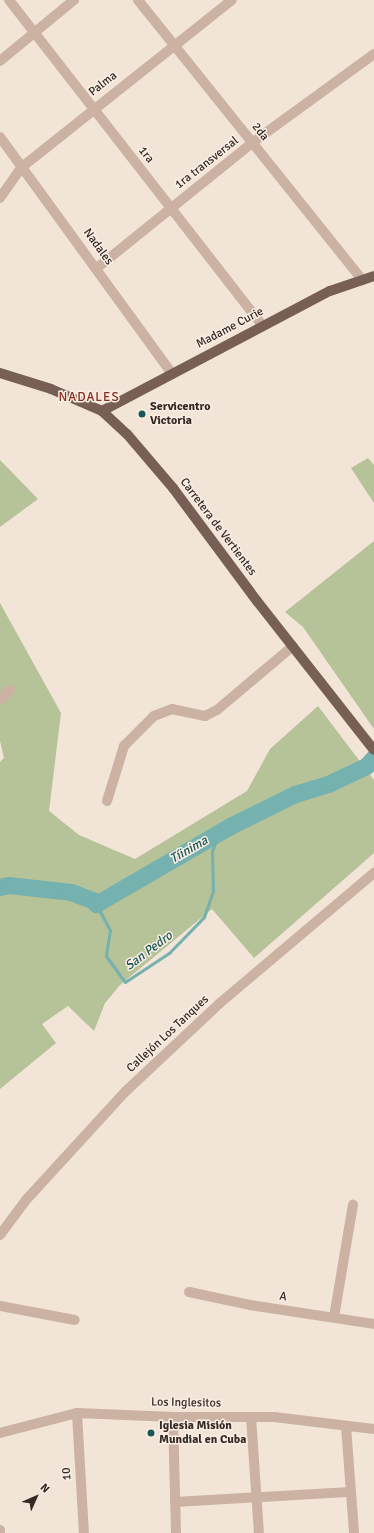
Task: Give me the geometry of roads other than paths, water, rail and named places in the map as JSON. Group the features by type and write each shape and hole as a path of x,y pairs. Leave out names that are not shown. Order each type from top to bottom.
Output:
{"main road":[{"name":"Madame Curie","path":"102,411 330,291 374,276"},
{"name":"Carretera de Vertientes","path":"0,373 51,389 102,411 154,464 292,646 374,750"}],"street":[{"name":"1ra","path":"8,0 263,326"},
{"path":"0,61 35,34 74,0"},
{"name":"2da","path":"138,0 362,280"},
{"name":"Palma","path":"0,198 22,166 93,108 232,0"},
{"name":"1ra transversal","path":"97,268 252,143 374,54"},
{"name":"Nadales","path":"0,137 97,268 172,374"},
{"path":"107,801 124,746 154,716 172,708 205,716 217,710 292,646"},
{"path":"0,700 10,690"},
{"name":"Callejón Los Tanques","path":"0,1236 26,1200 126,1091 220,1003 374,873"},
{"path":"334,1318 354,1205"},
{"name":"A","path":"189,1292 250,1305 374,1324"},
{"path":"0,1306 75,1320"},
{"name":"Los Inglesitos","path":"0,1433 77,1413 173,1417 251,1417 374,1429"},
{"name":"10","path":"77,1413 84,1533"},
{"path":"173,1417 176,1533"},
{"path":"251,1417 259,1533"},
{"path":"346,1426 354,1533"},
{"path":"174,1502 351,1492"}],"waterway":[{"name":"Tíinima","path":"0,887 8,885 71,892 94,901 96,904 230,826 295,794 328,784 366,766 374,757"},
{"name":"San Pedro","path":"96,904 110,930 106,956 125,982 169,953 204,917 213,891 212,851 218,835"}],"place":[{"name":"Servicentro Victoria","path":"142,414"},
{"name":"Iglesia Misión Mundial en Cuba","path":"151,1433"}],"district":[{"name":"NADALES","path":"89,397"}]}
